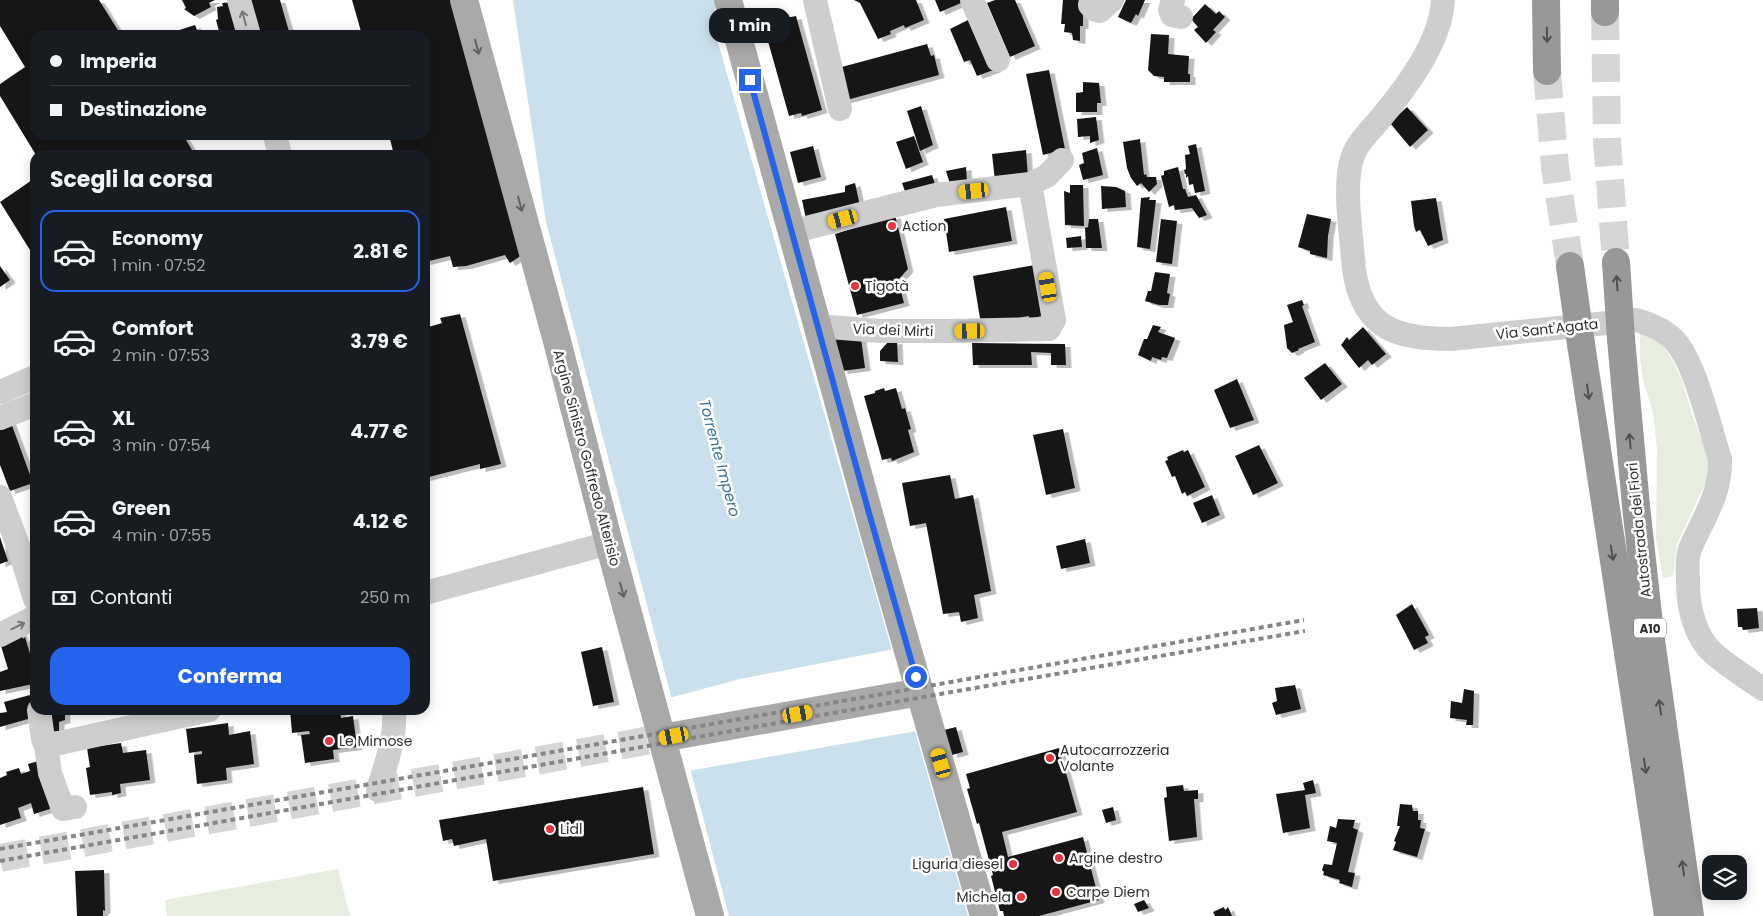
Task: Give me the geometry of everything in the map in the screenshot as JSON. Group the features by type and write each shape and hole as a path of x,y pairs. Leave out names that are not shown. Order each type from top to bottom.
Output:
{"highway":[{"path":"1546,0 1547,71"},
{"name":"Autostrada dei Fiori","path":"1616,262 1636,506 1650,633 1690,916"},
{"name":"Autostrada dei Fiori","path":"1570,266 1668,916"}],"main road":[{"name":"Argine Sinistro Goffredo Alterisio","path":"464,0 710,916"},
{"path":"734,1 791,232 984,916"},
{"path":"662,738 920,692"}],"street":[{"path":"239,0 248,30"},
{"path":"815,0 840,109"},
{"path":"972,0 998,60"},
{"path":"1091,0 1090,6 1100,11 1112,0"},
{"name":"Via Sant'Agata","path":"1447,2 1434,40 1401,93 1360,144 1352,157 1349,168 1348,188 1354,269 1361,299 1370,314 1384,327 1402,335 1426,339 1451,339 1636,320 1652,324 1674,340 1681,348 1691,367 1720,460 1718,485 1712,503 1690,550 1688,560 1688,598 1694,622 1712,652 1763,689"},
{"path":"791,232 936,195 1030,184 1048,176 1062,160"},
{"name":"Via dei Mirti","path":"817,326 888,331 1050,329 1054,320 1030,184"},
{"path":"0,392 30,379"},
{"path":"0,418 30,406"},
{"path":"0,497 30,583"},
{"path":"430,592 609,543"},
{"path":"0,635 30,620"},
{"path":"40,715 50,773 63,809 75,807"},
{"path":"46,746 186,715"},
{"path":"378,790 391,746 394,715"}],"green space":[{"path":"1640,332 1656,337 1669,354 1682,380 1693,417 1710,461 1706,482 1677,544 1673,576 1663,578 1656,539 1657,448 1653,413 1643,380 1640,360"},
{"path":"338,869 350,916 167,916 165,900"}],"water":[{"name":"Torrente Impero","path":"513,0 715,0 715,32 968,916 729,916 546,222"}],"pier":[{"path":"894,649 917,731 688,771 669,698 740,679"}],"building":[{"path":"0,0 99,0 118,30 30,30 30,140 186,140 192,150 33,150 0,96 0,84 25,67 0,26"},
{"path":"182,0 215,0 209,3 211,7 194,16 184,9 186,8"},
{"path":"247,0 280,0 289,30 256,30"},
{"path":"352,0 454,0 522,255 510,263 505,255 466,266 453,267 450,256 430,261 430,150 393,150 390,140 430,140 430,30 361,30"},
{"path":"854,0 916,0 924,20 905,28 904,25 890,31 891,34 878,39 860,3"},
{"path":"935,0 968,0 940,12"},
{"path":"995,0 1015,0 1035,46 1010,57 987,3"},
{"path":"1063,0 1080,0 1079,10 1083,10 1083,26 1080,26 1080,41 1073,40 1072,33 1064,32 1065,24 1061,24"},
{"path":"1126,0 1145,0 1138,16 1136,14 1131,23 1118,17"},
{"path":"234,2 238,30 219,30 216,20 218,19 217,7 223,6 222,3"},
{"path":"1205,4 1216,14 1219,11 1225,17 1213,30 1216,32 1206,43 1194,30 1198,27 1191,19"},
{"path":"796,16 822,110 802,116 801,113 789,116 764,27 777,24 776,20"},
{"path":"974,17 996,69 977,76 970,60 964,62 950,29"},
{"path":"195,25 197,30 179,30"},
{"path":"1151,34 1169,35 1168,54 1189,56 1188,74 1190,74 1190,82 1164,82 1164,77 1154,76 1148,70"},
{"path":"927,44 931,56 934,55 939,75 843,101 838,68"},
{"path":"1049,70 1065,149 1043,155 1026,74"},
{"path":"1083,82 1099,83 1101,103 1097,103 1097,112 1076,112 1076,93 1083,92"},
{"path":"921,106 933,145 920,151 907,111"},
{"path":"1407,107 1428,130 1410,147 1390,123"},
{"path":"1096,117 1099,140 1090,143 1090,136 1078,137 1077,119"},
{"path":"914,136 923,162 906,169 896,142"},
{"path":"1140,139 1144,175 1156,177 1157,184 1149,192 1141,183 1137,186 1127,168 1123,142"},
{"path":"1196,144 1205,191 1195,193 1193,184 1189,185 1188,176 1186,178 1184,170 1186,169 1185,155 1190,154 1188,146"},
{"path":"813,146 821,177 798,183 790,152"},
{"path":"1097,148 1103,175 1083,180 1079,165 1084,163 1082,153"},
{"path":"1026,150 1028,177 995,181 992,154"},
{"path":"966,167 967,182 950,184 946,171"},
{"path":"1178,167 1183,189 1185,189 1188,197 1196,195 1207,215 1199,218 1192,208 1175,210 1174,205 1169,207 1161,176 1164,175 1164,171"},
{"path":"932,175 936,187 907,197 902,183"},
{"path":"30,181 30,250 0,202"},
{"path":"855,183 860,206 806,219 802,200 845,192 845,186"},
{"path":"1070,185 1083,185 1084,226 1065,225 1064,191 1070,193"},
{"path":"1101,186 1116,187 1125,191 1126,207 1102,209"},
{"path":"1150,197 1149,200 1156,200 1150,249 1137,247 1141,198"},
{"path":"1436,198 1443,240 1428,246 1420,230 1416,232 1411,201"},
{"path":"1006,207 1012,241 949,252 944,219"},
{"path":"1307,214 1331,219 1327,258 1310,254 1310,251 1298,247"},
{"path":"895,215 908,269 898,280 904,303 857,315 835,234"},
{"path":"1089,219 1098,219 1102,248 1086,248 1085,228 1088,227"},
{"path":"1161,219 1177,221 1172,264 1156,262"},
{"path":"1081,236 1082,247 1067,248 1066,238"},
{"path":"1035,265 1046,315 1029,319 1029,316 981,324 973,276"},
{"path":"0,266 10,280 0,287"},
{"path":"1155,272 1170,274 1167,293 1170,294 1168,305 1159,305 1145,301 1148,291 1151,291"},
{"path":"1302,300 1304,305 1302,306 1315,342 1292,353 1287,348 1284,325 1293,322 1287,305"},
{"path":"460,314 501,464 480,469 480,464 430,477 430,327 442,323 440,318"},
{"path":"1153,325 1161,327 1158,332 1175,338 1167,358 1162,357 1161,360 1152,357 1151,361 1138,355 1144,339 1147,339"},
{"path":"1363,327 1386,354 1372,365 1368,360 1359,368 1341,345 1347,337 1349,340"},
{"path":"861,338 865,368 842,371 835,339"},
{"path":"897,341 898,362 880,361 880,351 888,342"},
{"path":"972,343 1065,344 1066,365 1051,365 1051,353 1031,352 1032,365 973,365"},
{"path":"1325,363 1342,384 1321,400 1304,378"},
{"path":"1237,379 1254,420 1230,428 1214,390"},
{"path":"884,388 885,391 896,388 902,409 905,408 911,429 908,430 914,452 892,461 891,458 882,460 864,396"},
{"path":"10,420 30,475 30,484 10,491 0,465 0,424"},
{"path":"1063,429 1075,488 1046,495 1033,435"},
{"path":"1259,445 1278,483 1253,495 1235,456"},
{"path":"1183,450 1184,452 1188,450 1205,487 1187,496 1185,492 1182,494 1175,476 1172,477 1165,461 1168,460 1167,457"},
{"path":"950,475 955,499 973,495 991,591 974,595 978,618 961,622 959,612 943,614 926,523 910,526 902,483"},
{"path":"1212,495 1220,515 1202,523 1193,503"},
{"path":"0,537 8,561 0,564"},
{"path":"1085,539 1090,563 1061,569 1056,546"},
{"path":"1412,604 1429,635 1425,637 1428,643 1414,650 1396,615"},
{"path":"1757,608 1759,628 1743,630 1742,627 1738,627 1737,609"},
{"path":"21,632 23,639 25,637 30,654 30,685 0,691 0,672 8,669 1,646"},
{"path":"602,647 614,702 593,706 581,652"},
{"path":"1295,685 1301,709 1276,715 1272,703 1277,701 1275,688"},
{"path":"1464,689 1474,691 1473,725 1466,725 1467,720 1450,718 1451,701 1462,703"},
{"path":"30,695 30,715 35,715 35,717 0,727 0,713 7,712 4,702"},
{"path":"43,715 65,715 65,720 59,722 59,731 45,732"},
{"name":"Le Mimose","path":"290,715 341,715 341,718 353,716 357,747 333,750 334,759 305,763 301,735 310,734 309,731 292,733"},
{"path":"228,723 229,735 250,731 254,764 226,768 227,780 197,784 194,755 202,754 202,751 189,753 186,729"},
{"path":"956,727 963,752 952,755 944,730"},
{"path":"121,743 123,753 146,750 150,780 120,784 121,793 112,795 112,792 90,795 86,768 90,767 87,748"},
{"path":"1059,748 1077,812 1002,832 1008,857 1083,837 1099,900 1039,916 1004,916 1003,911 1000,911 991,876 993,875 979,823 977,824 967,789 970,788 966,774"},
{"path":"42,760 56,807 34,814 31,803 18,808 21,818 0,825 0,778 7,775 6,772 19,768 21,774 30,771 28,764"},
{"path":"1313,780 1316,793 1305,795 1310,828 1283,833 1276,794 1305,790 1303,783"},
{"path":"1183,785 1184,791 1198,790 1198,799 1194,799 1197,837 1169,841 1164,798 1167,797 1166,787"},
{"name":"Lidl","path":"643,787 654,854 493,881 486,839 454,846 452,839 443,841 439,820"},
{"path":"1400,804 1412,805 1413,811 1418,811 1418,820 1421,820 1420,828 1425,829 1417,857 1393,850 1396,842 1394,841 1400,826 1397,826"},
{"path":"1113,807 1116,820 1106,823 1102,810"},
{"path":"1338,819 1355,820 1353,828 1358,830 1348,872 1355,873 1352,887 1339,883 1340,880 1323,875 1324,864 1332,865 1337,843 1327,841 1330,826 1336,828"},
{"path":"104,870 105,911 103,910 103,916 77,916 75,871"},
{"path":"1144,900 1149,908 1138,912 1134,904"},
{"path":"1224,907 1225,910 1228,907 1232,916 1215,916 1213,912"}],"tunnel":[{"path":"1605,12 1607,140 1616,262"},
{"path":"1547,71 1555,167 1570,266"},
{"path":"0,858 662,738"}],"railway":[{"path":"0,849 1304,620"},
{"path":"0,861 1305,631"}],"place":[{"name":"Action","path":"892,226"},
{"name":"Tigotà","path":"855,286"},
{"name":"Le Mimose","path":"329,741"},
{"name":"Autocarrozzeria Volante","path":"1050,758"},
{"name":"Lidl","path":"550,829"},
{"name":"Argine destro","path":"1059,858"},
{"name":"Liguria diesel","path":"1013,864"},
{"name":"Carpe Diem","path":"1056,892"},
{"name":"Michela","path":"1021,897"}],"route":[{"path":"750,80 916,677"}]}
